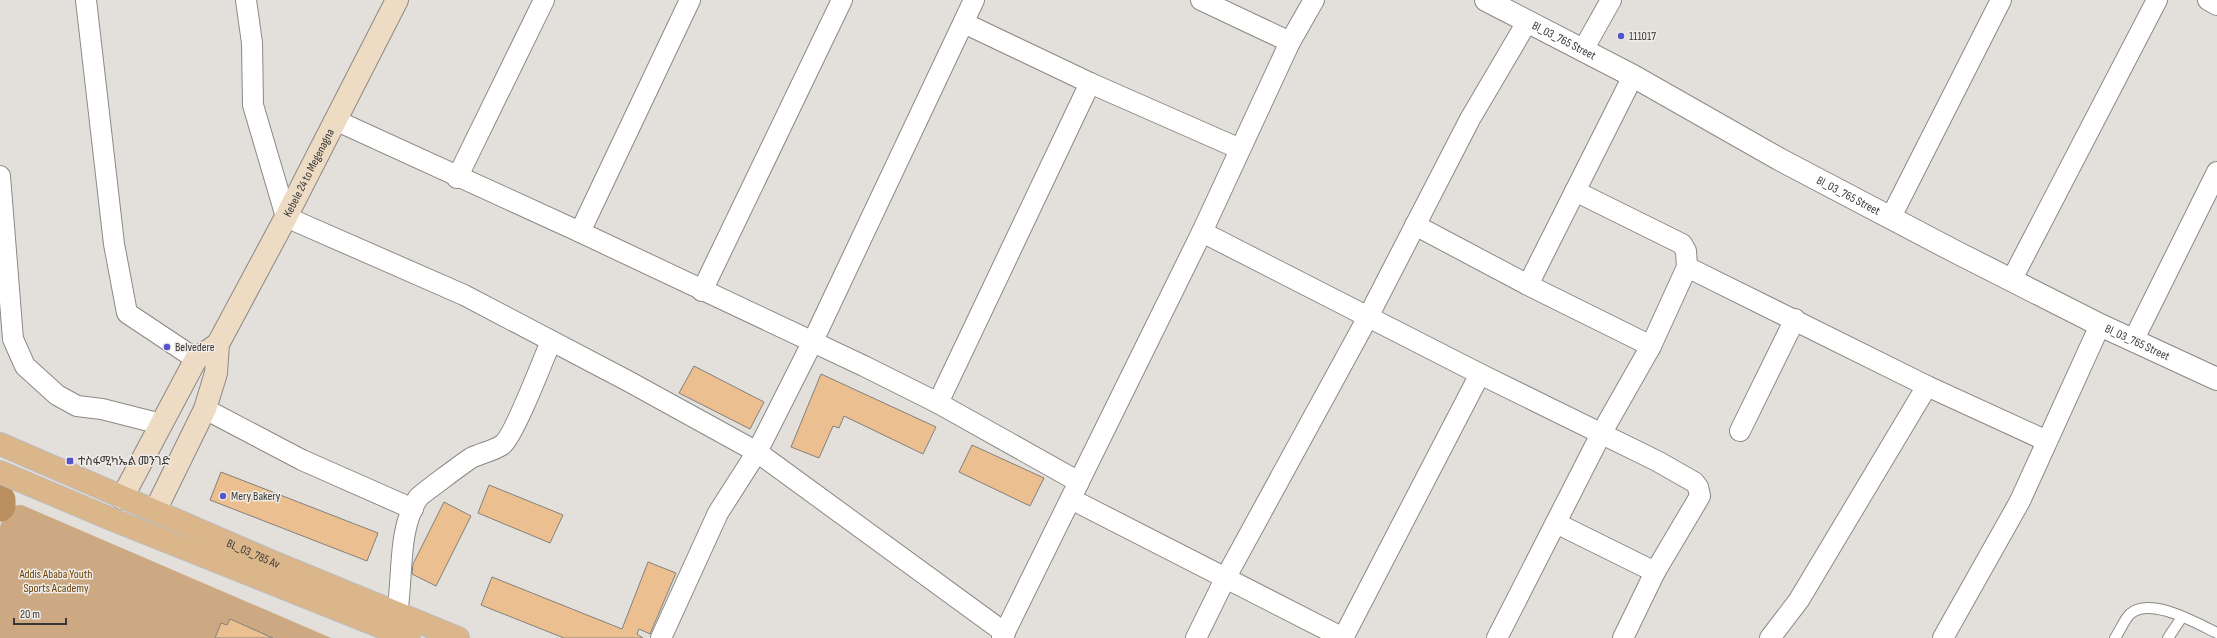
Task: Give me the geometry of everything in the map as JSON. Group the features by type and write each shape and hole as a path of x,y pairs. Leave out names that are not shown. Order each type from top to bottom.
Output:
{"main road":[{"name":"Kebele 24 to Megenagna","path":"218,344 286,217 397,0"},
{"path":"122,498 196,359 218,344"},
{"path":"155,511 205,409 216,373 218,344"},
{"name":"BL_03_785 Av","path":"0,444 268,560 400,628"},
{"name":"BL_03_785 Av","path":"0,472 37,488 400,628 458,638"}],"street":[{"path":"86,0 114,244 127,314 196,359"},
{"path":"246,0 252,43 253,105 286,217 464,295 757,452 1003,635 1202,232 1290,42 1314,0"},
{"path":"457,178 544,0"},
{"path":"580,232 690,0"},
{"path":"702,291 842,0"},
{"path":"667,636 718,513 757,452 812,343 974,0"},
{"path":"1201,0 1290,42"},
{"name":"Bl_03_765 Street","path":"1486,0 1633,76 1779,159 2100,325 2134,339 2217,379"},
{"path":"1583,50 1611,0"},
{"path":"1891,217 2001,0"},
{"path":"2012,279 2157,0"},
{"path":"2208,0 2217,4"},
{"path":"964,22 1090,83 1240,149"},
{"path":"1196,638 1226,577 1368,317 1470,119 1527,22"},
{"path":"1528,285 1633,76"},
{"path":"938,403 1090,83"},
{"path":"335,120 457,178 580,232 938,403 1075,491 1141,536 1226,577 1343,638 1480,374"},
{"path":"2134,339 2217,172"},
{"path":"0,176 13,339 25,366 57,395 77,406 102,409 161,424"},
{"path":"1497,638 1601,434 1650,346 1687,266 1686,251 1682,244 1575,191"},
{"path":"1415,225 1528,285 1650,346"},
{"path":"1202,232 1480,374 1657,461 1694,482 1700,492 1700,496 1655,572 1622,638"},
{"path":"1687,266 1927,386 2047,441"},
{"path":"1740,431 1795,319"},
{"path":"1943,638 2020,501 2100,325"},
{"path":"400,628 400,566 408,522 418,498 472,458 504,445 526,403 551,341"},
{"path":"1770,638 1799,600 1927,386"},
{"path":"205,409 302,460 413,509"},
{"path":"1556,523 1655,572"}],"lane":[{"path":"2115,638 2129,614 2140,607 2156,607 2217,632"},
{"path":"2168,638 2182,617"}],"green space":[{"name":"Addis Ababa Youth Sports Academy","path":"22,505 331,638 0,638 0,527 6,506"}],"building":[{"path":"694,366 764,402 750,429 679,393"},
{"path":"821,374 936,427 923,454 844,416 839,428 833,426 819,458 791,447"},
{"path":"972,445 1044,478 1030,506 959,472"},
{"path":"221,472 378,533 367,561 210,500"},
{"path":"489,485 563,515 550,543 478,513"},
{"path":"444,502 471,516 436,586 412,574 413,564"},
{"path":"648,562 676,573 650,634 639,629 637,634 643,638 564,638 481,605 492,577 622,629"},
{"path":"230,619 273,638 215,638 221,623 227,625"}],"waterway":[{"path":"0,500 0,506"}],"place":[{"name":"111017","path":"1621,36"},
{"name":"Belvedere","path":"167,347"},
{"name":"ተስፋሚካኤል መንገድ","path":"70,461"},
{"name":"Mery Bakery","path":"223,496"}]}
